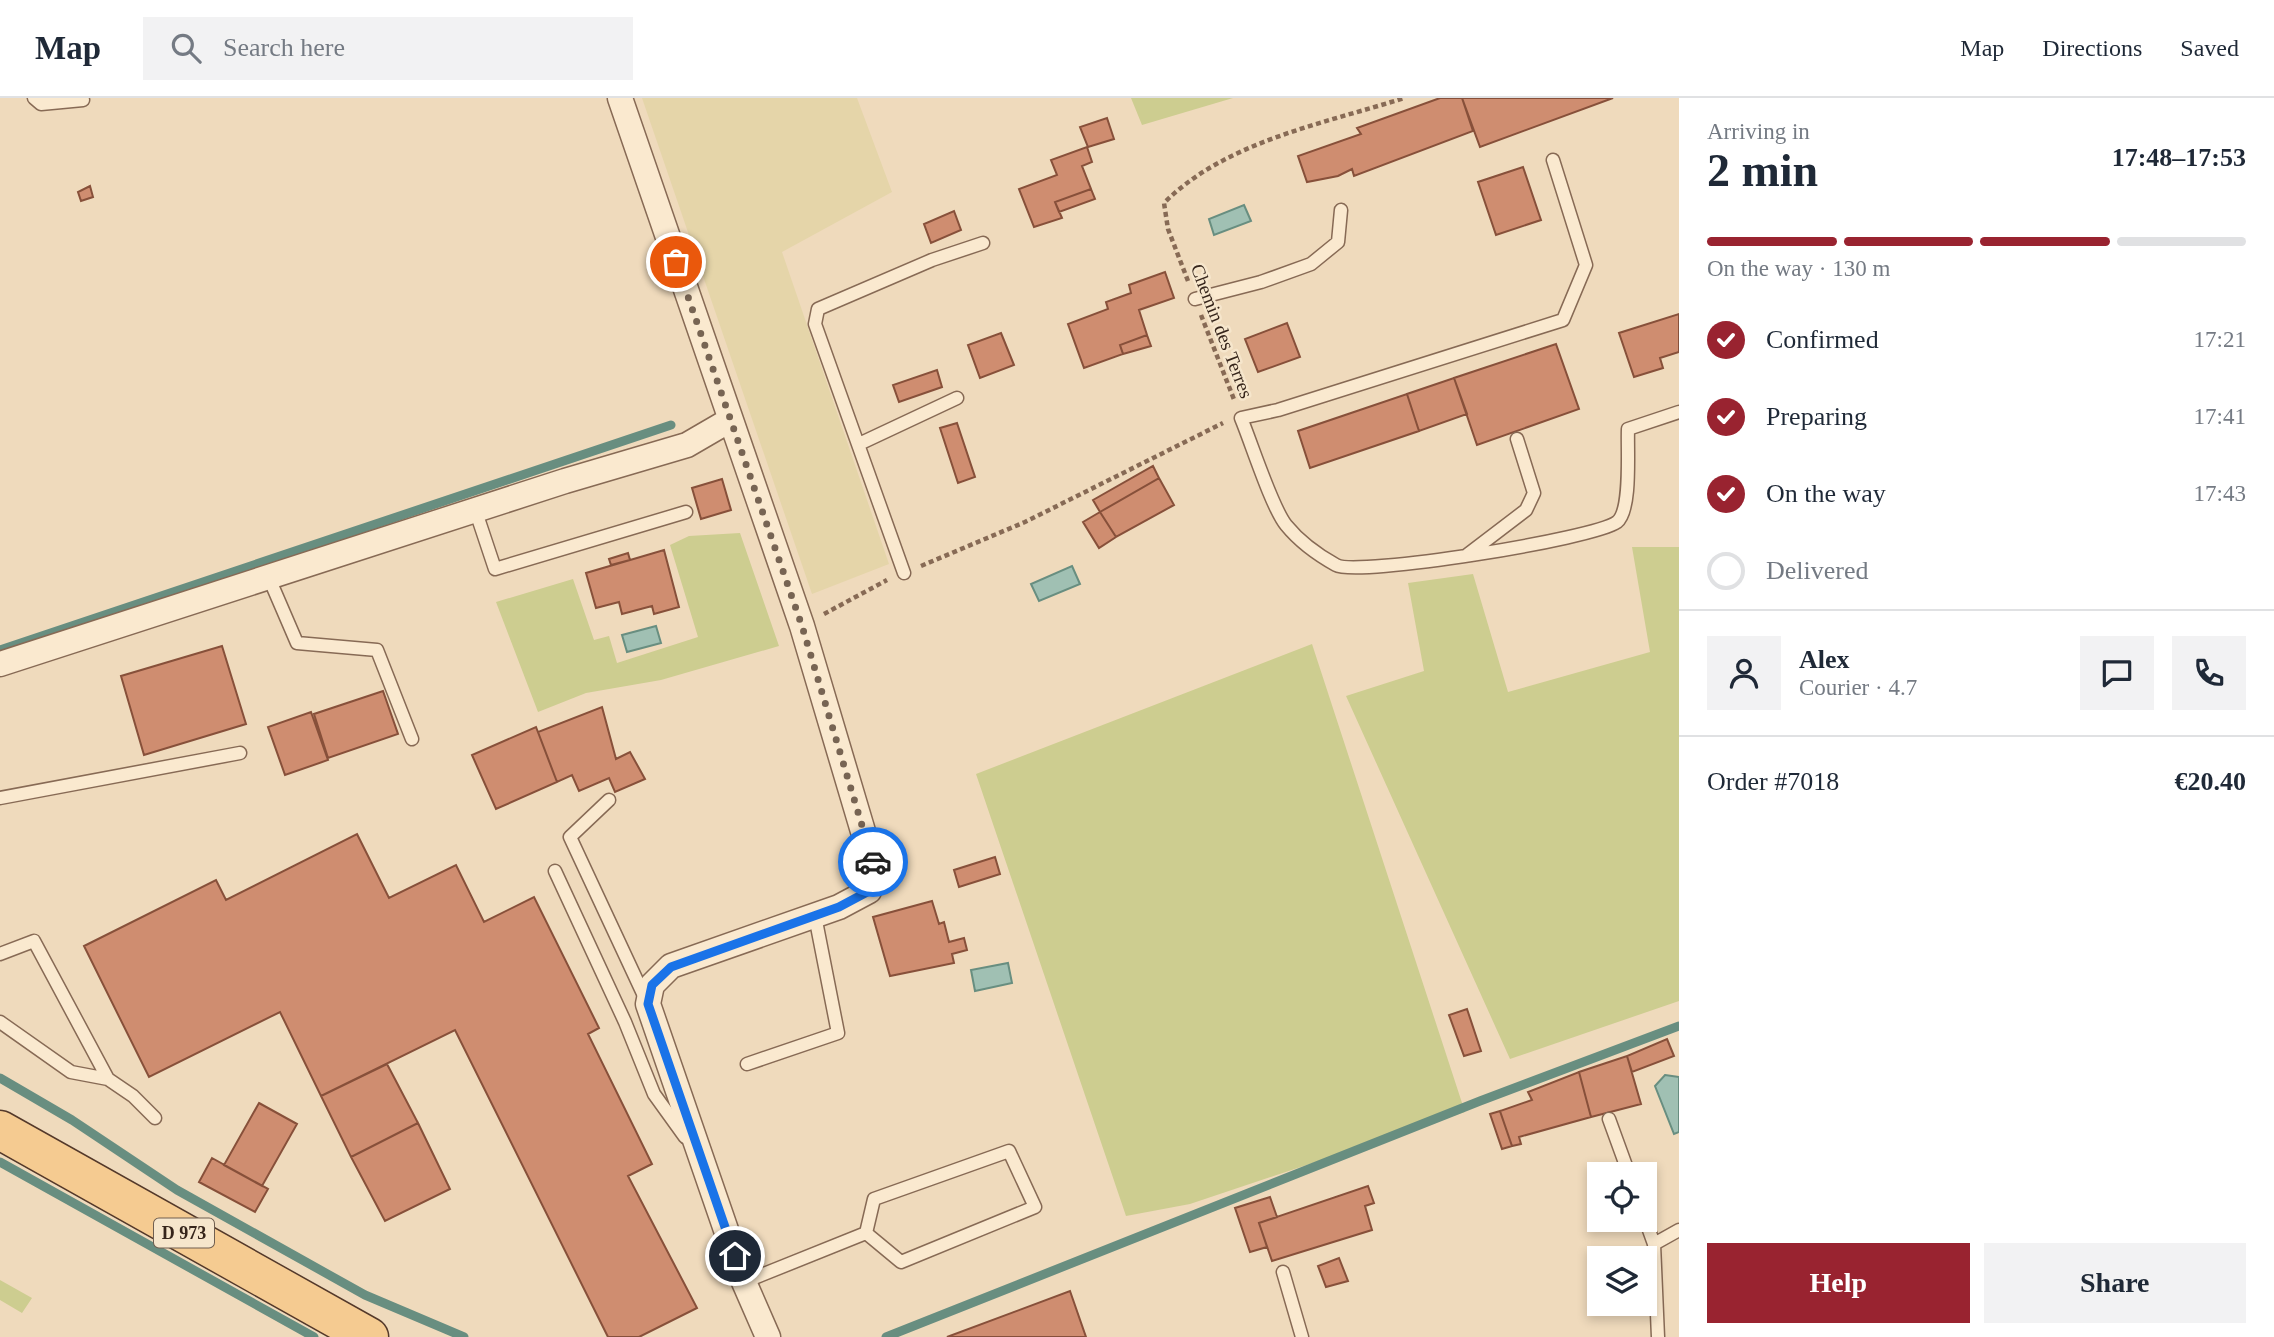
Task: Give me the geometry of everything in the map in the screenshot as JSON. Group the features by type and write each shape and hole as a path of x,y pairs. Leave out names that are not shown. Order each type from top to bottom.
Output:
{"main road":[{"name":"D 973","path":"0,1130 369,1337"}],"street":[{"path":"620,98 802,626 873,865 869,891 816,916 671,967 652,985 648,1004 744,1282 768,1337"},
{"path":"0,664 565,481 688,445 730,420"}],"lane":[{"path":"34,98 41,104 83,100"},
{"path":"1553,160 1586,265 1563,320 1278,410 1241,418 1285,524 1306,545 1339,567 1410,563 1561,541 1617,522 1626,509 1628,429 1679,412"},
{"path":"1195,299 1261,282 1311,264 1338,242 1341,210"},
{"path":"904,573 816,324 817,309 932,260 983,243"},
{"path":"859,444 957,398"},
{"path":"1466,555 1526,510 1534,493 1517,439"},
{"path":"476,512 495,569 686,512"},
{"path":"269,578 297,643 377,650 412,739"},
{"path":"0,798 240,753"},
{"path":"609,800 570,837 648,1004"},
{"path":"555,871 625,1022 654,1094 699,1156"},
{"path":"747,1065 838,1033 816,916"},
{"path":"0,954 34,941 108,1079"},
{"path":"0,1022 71,1072 108,1079 133,1096 155,1118"},
{"path":"1609,1119 1625,1162"},
{"path":"1009,1151 1035,1207 901,1262 866,1233 874,1199 1009,1151"},
{"path":"1654,1244 1679,1230"},
{"path":"1650,1232 1654,1244 1658,1337"},
{"path":"744,1282 866,1233"},
{"path":"1283,1272 1302,1337"}],"path":[{"name":"Chemin des Terres","path":"802,626 871,586 1025,522 1211,426 1241,418 1168,229 1164,203 1185,181 1237,152 1404,98"}],"shaded area":[{"path":"642,98 857,98 892,192 782,252 889,564 812,594"},
{"path":"1244,205 1251,221 1214,235 1209,219"},
{"path":"1072,566 1080,584 1039,601 1031,584"},
{"path":"656,626 661,643 627,652 622,635"},
{"path":"1008,963 1012,983 975,991 971,970"},
{"path":"1665,1075 1679,1077 1679,1132 1674,1134 1655,1086"}],"green space":[{"path":"1131,98 1233,98 1142,125"},
{"path":"740,533 779,646 661,680 586,693 538,712 496,602 573,579 594,640 609,636 617,663 698,637 670,545 689,536"},
{"path":"1632,547 1679,547 1679,1001 1510,1059 1346,696 1424,671 1408,583 1473,574 1508,692 1650,652"},
{"path":"1312,644 1465,1112 1190,1204 1126,1216 976,774"},
{"path":"0,1280 32,1298 22,1313 0,1300"}],"building":[{"path":"1440,98 1462,98 1473,131 1354,176 1352,169 1338,176 1307,182 1298,156 1361,134 1357,128"},
{"path":"1462,98 1613,98 1480,147"},
{"path":"1107,118 1114,139 1088,147 1080,127"},
{"path":"1087,147 1092,162 1082,166 1091,189 1055,202 1062,218 1034,227 1019,189 1057,175 1051,160"},
{"path":"1523,167 1541,220 1496,235 1478,182"},
{"path":"90,186 93,197 81,201 78,192"},
{"path":"1091,189 1095,199 1059,212 1055,202"},
{"path":"954,211 961,230 931,243 924,224"},
{"path":"1165,272 1174,298 1139,310 1147,335 1120,345 1123,354 1084,368 1068,324 1108,309 1106,302 1131,293 1129,285"},
{"path":"1679,314 1679,352 1660,358 1663,368 1634,377 1619,333"},
{"path":"1287,323 1300,357 1258,372 1245,339"},
{"path":"1001,333 1014,365 980,378 968,345"},
{"path":"1147,335 1151,346 1123,354 1120,345"},
{"path":"1556,344 1579,409 1477,445 1454,378"},
{"path":"937,370 942,387 899,402 893,385"},
{"path":"1454,378 1467,414 1419,431 1407,394"},
{"path":"1407,394 1419,431 1310,468 1298,431"},
{"path":"957,423 975,477 958,483 940,428"},
{"path":"1153,466 1159,478 1100,512 1093,500"},
{"path":"1159,478 1174,505 1116,537 1100,512"},
{"path":"722,479 731,510 701,519 692,488"},
{"path":"1100,512 1116,537 1099,548 1083,522"},
{"path":"664,550 679,607 654,614 652,606 622,614 619,602 596,608 586,573"},
{"path":"628,553 630,560 611,565 609,559"},
{"path":"222,646 246,724 144,755 121,676"},
{"path":"383,691 398,734 328,758 314,714"},
{"path":"602,707 616,759 630,752 645,779 615,792 609,778 579,791 572,775 557,782 538,732"},
{"path":"311,712 328,760 285,775 268,727"},
{"path":"536,727 557,782 496,809 472,755"},
{"path":"357,834 389,898 456,865 484,922 534,897 599,1028 588,1034 652,1164 628,1176 697,1308 639,1337 608,1337 455,1030 321,1096 280,1012 149,1077 84,946 216,880 226,900"},
{"path":"995,857 1000,874 959,887 954,870"},
{"path":"932,901 939,924 944,922 949,942 964,938 967,950 952,954 954,963 890,976 873,917"},
{"path":"1467,1009 1481,1051 1464,1056 1449,1015"},
{"path":"1667,1039 1674,1056 1632,1072 1627,1056"},
{"path":"1627,1056 1641,1104 1591,1117 1579,1072"},
{"path":"387,1064 418,1123 351,1157 321,1096"},
{"path":"1579,1072 1591,1117 1519,1137 1521,1144 1512,1146 1500,1111 1532,1100 1528,1092"},
{"path":"259,1103 297,1124 262,1186 224,1165"},
{"path":"1500,1111 1512,1146 1502,1149 1490,1114"},
{"path":"418,1123 450,1189 385,1221 351,1157"},
{"path":"212,1158 268,1189 255,1212 199,1182"},
{"path":"1368,1186 1374,1203 1365,1206 1372,1230 1272,1261 1259,1223"},
{"path":"1270,1197 1277,1217 1259,1223 1267,1247 1250,1252 1235,1208"},
{"path":"1339,1258 1348,1281 1326,1287 1318,1266"},
{"path":"1070,1291 1086,1337 947,1337"}],"waterway":[{"path":"0,650 671,425"},
{"path":"886,1337 1480,1101 1679,1026"},
{"path":"0,1078 72,1120 177,1190 365,1295 464,1337"},
{"path":"0,1162 314,1337"}],"way so far":[{"path":"676,262 802,626 873,862"}],"route":[{"path":"735,1256 648,1004 652,985 671,967 839,907 869,891 873,862"}]}
